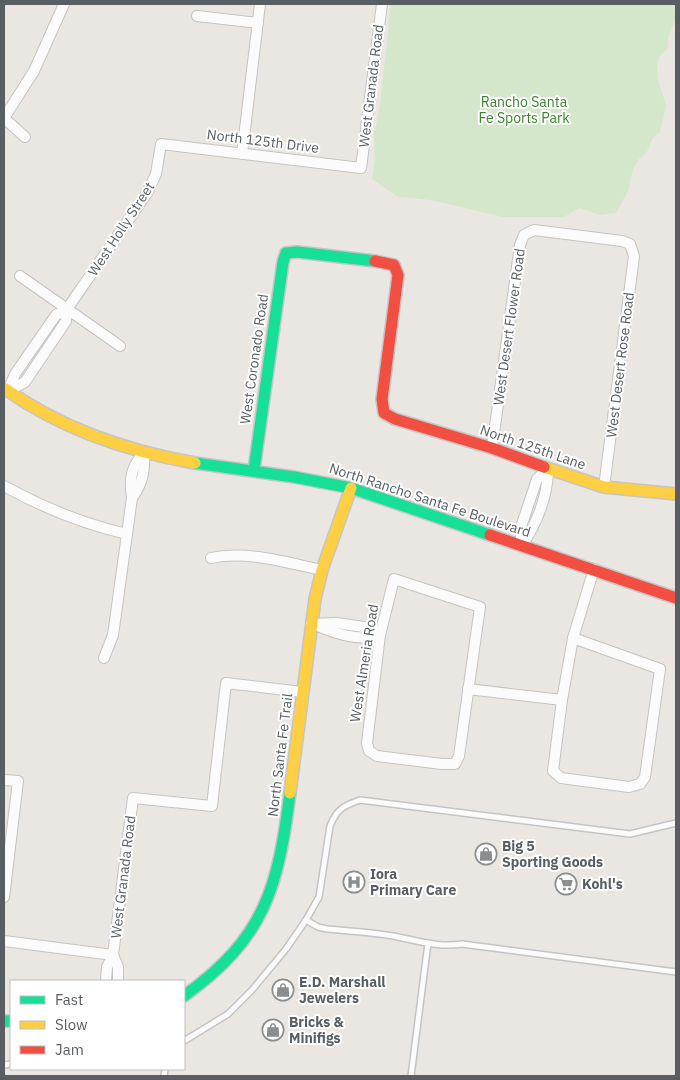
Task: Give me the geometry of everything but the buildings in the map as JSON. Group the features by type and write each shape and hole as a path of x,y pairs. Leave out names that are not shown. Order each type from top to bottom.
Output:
{"street":[{"path":"25,137 4,118 34,72 64,4"},
{"path":"242,154 260,4"},
{"name":"West Granada Road","path":"361,168 382,4"},
{"path":"197,16 258,23"},
{"name":"North 125th Drive","path":"161,144 361,168"},
{"name":"West Holly Street","path":"6,390 56,315 68,309 147,193 156,174 161,144"},
{"name":"West Desert Flower Road","path":"492,448 520,245 524,235 534,230 622,241 630,244"},
{"name":"West Desert Rose Road","path":"604,487 634,256 630,244"},
{"name":"West Coronado Road","path":"254,470 283,262 286,253 297,252 342,257 394,265 398,275 382,399 384,412"},
{"path":"20,276 120,346"},
{"name":"North Rancho Santa Fe Boulevard","path":"6,390 71,427 95,438 144,452 192,462 314,479 351,488 676,598"},
{"name":"North 125th Lane","path":"384,412 395,420 492,448 604,487 676,494"},
{"path":"104,658 114,634 132,498 130,483 134,464 144,452"},
{"path":"522,545 520,528 537,478 548,469"},
{"path":"4,486 59,513 108,530 127,534"},
{"name":"North Santa Fe Trail","path":"185,995 200,985 229,958 255,925 271,894 283,850 311,624 322,570 351,488"},
{"path":"211,558 228,554 267,559 322,570"},
{"path":"573,638 660,670 645,777 640,784 630,787 561,778 553,772 562,700 573,638 594,569"},
{"name":"West Almeria Road","path":"394,579 480,607 459,756 455,764 377,756 369,751 367,743 380,635 394,579"},
{"path":"311,624 334,633 370,639 380,635"},
{"name":"West Granada Road","path":"106,980 107,967 113,955 133,798 212,806 226,683 302,692"},
{"path":"468,689 562,700"},
{"path":"4,780 18,782 4,897"},
{"path":"4,941 113,955"},
{"name":"West Granada Road","path":"113,955 118,967 118,980"}],"lane":[{"path":"185,1040 228,1014 252,990 286,949 306,920 319,897 330,826 334,817 343,806 360,800 630,834 676,823"},
{"path":"306,920 318,927 328,929 393,936 428,943 453,946 462,944 676,972"},
{"path":"411,1076 428,943"}],"green space":[{"name":"Rancho Santa Fe Sports Park","path":"391,4 676,4 676,18 668,38 668,48 659,57 657,68 658,80 666,105 660,132 653,138 646,154 639,159 633,169 628,191 616,213 600,215 579,208 564,217 503,217 431,200 398,197 372,179 375,161 374,135 380,105"}],"traffic: fast":[{"path":"254,470 283,262 286,253 297,252 375,261"},
{"path":"195,463 294,477 351,488 490,535"},
{"path":"185,995 211,975 233,953 250,931 263,908 273,884 280,857 290,793"},
{"path":"4,1021 10,1021"}],"traffic: slow":[{"path":"4,388 26,403 71,427 119,445 195,463"},
{"path":"544,467 604,487 676,494"},
{"path":"290,793 315,599 322,570 351,488"}],"traffic: jam":[{"path":"375,261 394,265 398,275 382,399 384,413 395,419 492,448 544,467"},
{"path":"490,535 676,598"}],"place":[{"name":"Big 5 Sporting Goods","path":"486,854"},
{"name":"Iora Primary Care","path":"354,882"},
{"name":"Kohl's","path":"566,884"},
{"name":"E.D. Marshall Jewelers","path":"283,990"},
{"name":"Bricks & Minifigs","path":"273,1030"}]}
